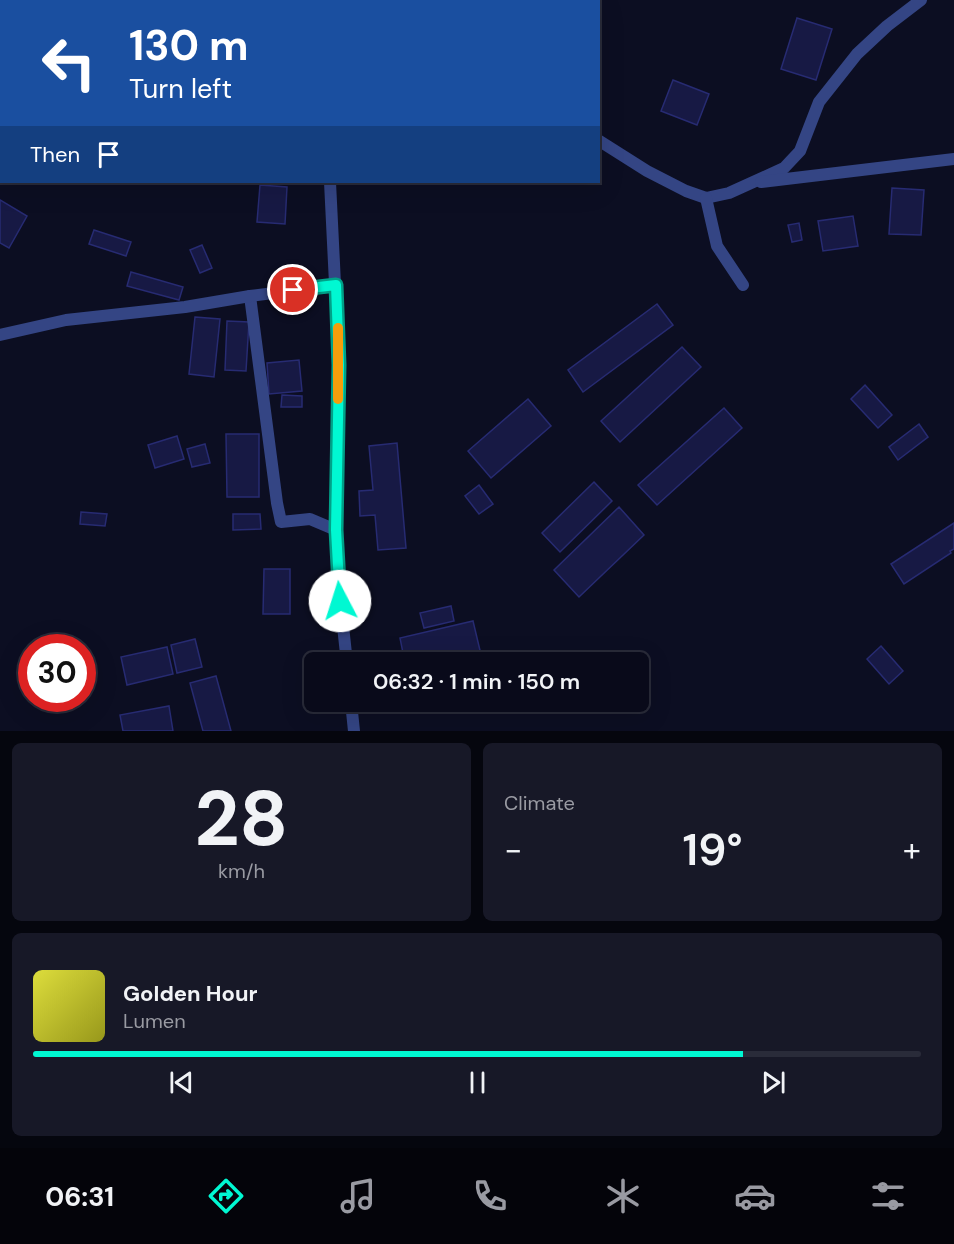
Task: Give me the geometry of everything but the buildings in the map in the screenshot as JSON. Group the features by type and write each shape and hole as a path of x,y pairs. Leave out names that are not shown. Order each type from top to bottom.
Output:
{"street":[{"path":"600,141 647,171 687,191 706,198 729,193 784,168 800,150 819,102 857,54 887,26 921,0"},
{"path":"746,184 954,159"},
{"path":"330,183 339,365 336,530 338,580 346,652"},
{"path":"706,198 717,246 743,285"},
{"path":"0,335 66,321 185,307 336,285"},
{"path":"250,296 281,522 310,519 336,530"},
{"path":"352,712 354,731"}],"slow traffic":[{"path":"338,328 338,399"}],"route":[{"path":"293,290 336,285 339,365 336,530 340,601"}]}
